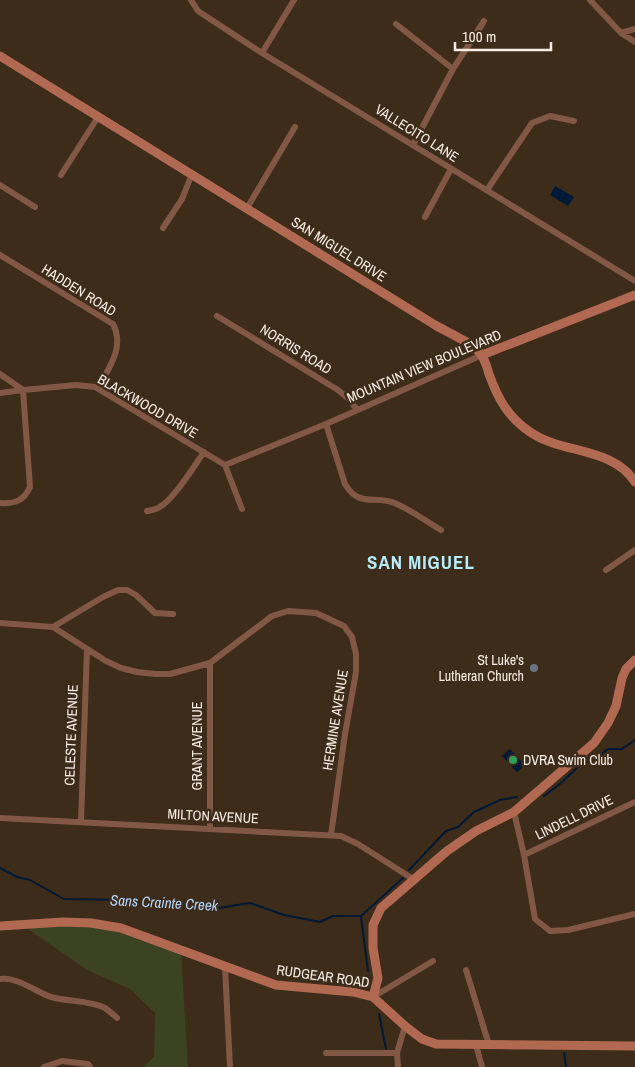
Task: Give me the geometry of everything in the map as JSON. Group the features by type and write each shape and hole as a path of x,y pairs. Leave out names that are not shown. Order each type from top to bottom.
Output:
{"street":[{"name":"VALLECITO LANE","path":"191,0 198,11 262,53 635,282"},
{"path":"262,53 294,0"},
{"path":"590,0 621,33 635,42"},
{"path":"412,145 453,69 484,21"},
{"path":"396,24 453,69"},
{"path":"621,33 635,28"},
{"name":"SAN MIGUEL DRIVE","path":"0,56 474,348 482,355"},
{"path":"487,190 532,123 550,116 574,121"},
{"path":"61,175 98,117"},
{"path":"247,208 295,127"},
{"path":"425,217 451,169"},
{"path":"163,228 182,199 192,174"},
{"path":"0,185 34,207"},
{"name":"HADDEN ROAD","path":"0,255 113,324 117,337 117,352 98,388"},
{"name":"MOUNTAIN VIEW BOULEVARD","path":"225,465 326,424 482,355 635,295"},
{"name":"NORRIS ROAD","path":"217,316 338,390 350,400 357,410"},
{"path":"482,355 503,406 530,432 560,446 611,461 627,472 635,482"},
{"path":"0,374 23,390 30,487 24,497 16,502 0,503"},
{"name":"BLACKWOOD DRIVE","path":"0,393 86,385 98,388 225,465"},
{"path":"326,424 345,484 350,492 361,499 383,500 397,504 441,530"},
{"path":"147,511 161,506 204,452"},
{"path":"225,465 242,509"},
{"path":"606,570 635,550"},
{"path":"0,623 53,627 118,590 127,590 136,594 154,612 173,614"},
{"name":"HERMINE AVENUE","path":"53,627 121,668 155,674 170,674 210,663 272,616 288,610 298,610 325,616 344,626 349,630 352,637 356,654 356,672 331,835"},
{"name":"CELESTE AVENUE","path":"80,822 87,649"},
{"path":"373,997 378,978 373,948 373,924 381,908 413,879 462,840 514,812 583,752 599,736 608,723 614,712 622,678 626,669 635,660"},
{"name":"GRANT AVENUE","path":"210,663 210,828"},
{"name":"LINDELL DRIVE","path":"524,855 635,802"},
{"path":"514,812 536,919 550,931 568,930 635,914"},
{"name":"MILTON AVENUE","path":"0,818 341,836 358,844 413,879"},
{"name":"RUDGEAR ROAD","path":"0,926 63,922 91,923 121,928 276,986 353,992 373,997 404,1026 422,1039 436,1044 635,1046"},
{"path":"373,997 433,961"},
{"path":"225,967 230,1067"},
{"path":"466,970 489,1045"},
{"path":"0,979 15,980 52,997 105,1008 117,1018"},
{"path":"398,1067 397,1053 404,1026"},
{"path":"476,1045 482,1067"},
{"path":"326,1053 397,1053"},
{"path":"44,1067 62,1061 88,1064 90,1067"}],"green space":[{"path":"91,923 181,951 188,1067 143,1067 154,1057 155,1013 130,989 87,970 24,926"}],"water":[{"path":"555,186 574,197 568,206 550,195"},
{"name":"DVRA Swim Club","path":"510,749 525,765 517,772 502,756"}],"waterway":[{"name":"Sans Crainte Creek","path":"544,796 579,766 593,760 608,749 622,749 635,740"},
{"name":"Sans Crainte Creek","path":"409,870 446,831 458,827 474,812 500,800 517,797"},
{"name":"Sans Crainte Creek","path":"0,868 17,877 30,880 64,899 128,900 154,905 188,905 219,908 250,903 284,915 320,922 333,916 361,916 403,878"},
{"name":"Sans Crainte Creek","path":"361,917 368,971"},
{"name":"Sans Crainte Creek","path":"379,1014 386,1049"},
{"path":"564,1053 566,1067"}],"place":[{"name":"St Luke's Lutheran Church","path":"534,668"},
{"name":"DVRA Swim Club","path":"513,760"}],"district":[{"name":"SAN MIGUEL","path":"421,562"}]}
